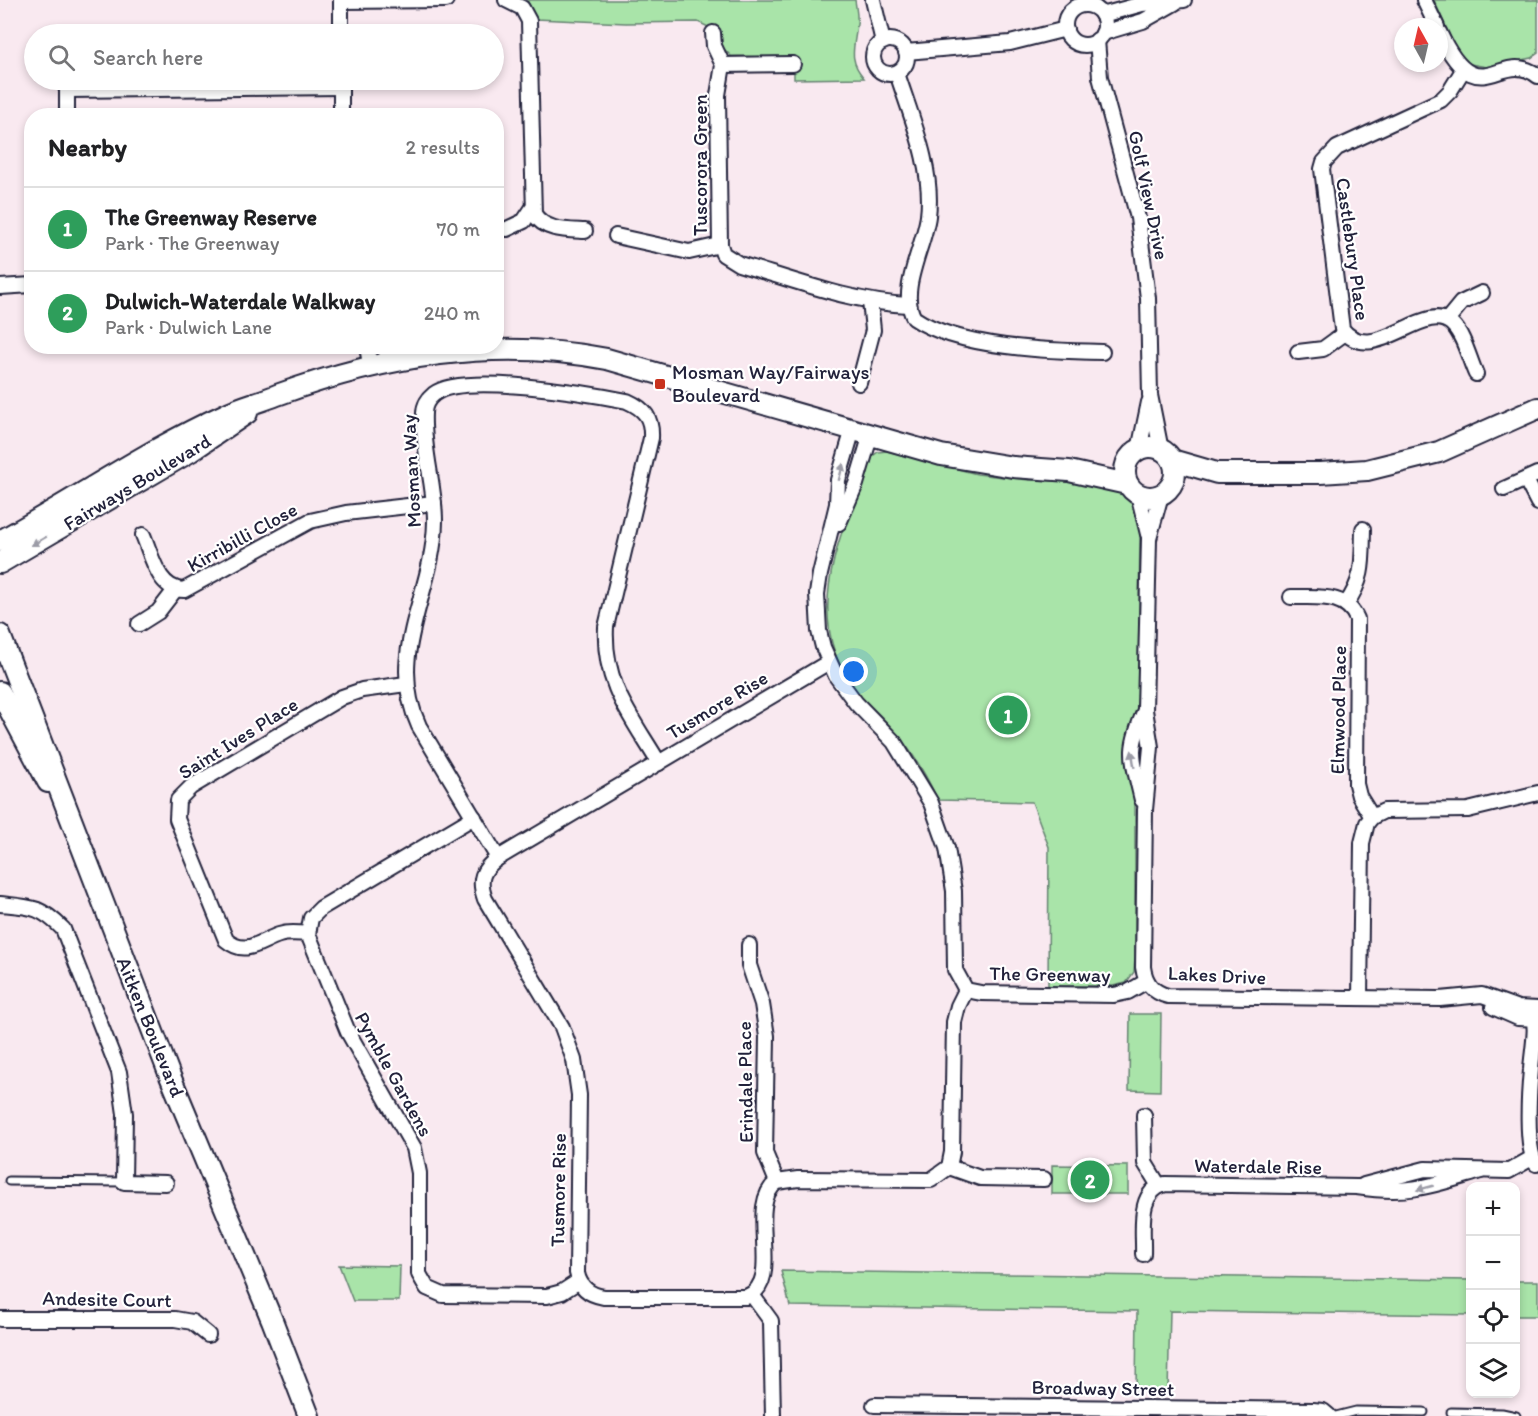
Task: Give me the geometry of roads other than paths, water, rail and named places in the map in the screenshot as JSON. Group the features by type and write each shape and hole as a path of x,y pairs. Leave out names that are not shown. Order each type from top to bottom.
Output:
{"street":[{"path":"341,24 340,1 446,0"},
{"path":"873,0 883,42"},
{"path":"1424,0 1433,18"},
{"path":"512,1 526,13 530,28 532,209 536,218 547,226 585,231"},
{"path":"1102,15 1143,4 1181,1"},
{"path":"1102,15 1088,3 1072,5 1066,18 1066,29 1072,39 1083,44 1143,21 1181,1"},
{"path":"1100,37 1102,15"},
{"path":"906,52 1010,43 1066,29"},
{"name":"Tuscorora Green","path":"713,33 714,46 723,65 718,95 720,245 723,254 739,264 870,302 908,305"},
{"name":"Golf View Drive","path":"1100,37 1100,77"},
{"path":"883,42 899,43 906,52 906,62 897,73 880,71 874,61 875,50 883,42"},
{"name":"Golf View Drive","path":"1083,44 1100,77 1138,218 1148,298 1150,394 1166,455"},
{"path":"1448,52 1463,70 1482,76 1515,69 1537,73"},
{"path":"723,65 793,64"},
{"name":"Castlebury Place","path":"1447,320 1431,319 1371,341 1353,339 1345,333 1338,314 1333,244 1322,176 1324,162 1337,148 1441,100 1463,70"},
{"path":"897,73 924,163 929,198 924,236 908,290 908,305 914,318 923,324 981,341 1029,350 1102,352"},
{"path":"65,90 67,108"},
{"path":"341,90 341,108"},
{"path":"507,229 524,221 532,209"},
{"path":"616,236 689,252 720,245"},
{"path":"0,288 24,286"},
{"path":"1476,374 1456,329 1447,320 1461,303 1482,293"},
{"path":"859,383 873,330 870,302"},
{"name":"Castlebury Place","path":"1298,352 1323,349 1345,333"},
{"name":"Fairways Boulevard","path":"504,350 576,353 648,369 940,455 984,464 1069,471 1132,489"},
{"name":"Fairways Boulevard","path":"0,563 228,413 377,355 396,354"},
{"name":"Mosman Way","path":"498,858 419,726 412,711 406,684 408,645 434,536 434,503 424,413 429,398 444,388 506,386 556,389 627,401 645,412 650,418 651,438 606,627 605,643 610,679 659,763"},
{"name":"Golf View Drive","path":"1133,455 1150,394"},
{"path":"1216,472 1145,497 1132,489 1125,468 1133,455 1146,447 1216,472 1320,473 1388,467 1439,452 1538,408"},
{"name":"The Greenway","path":"862,432 856,484 820,574 817,610 819,631 829,662 856,703 894,742 909,762 931,802 946,848 954,891 955,970 966,990 981,993 1114,995 1128,992 1146,981"},
{"name":"Fairways Boulevard","path":"1069,471 1133,455"},
{"path":"1166,455 1174,476 1166,489"},
{"name":"Fairways Boulevard","path":"0,542 154,463"},
{"path":"1504,489 1531,477 1538,503"},
{"name":"Lakes Drive","path":"1132,489 1149,539"},
{"name":"Lakes Drive","path":"1166,489 1149,539 1145,710 1151,747 1145,810 1143,966 1146,981 1156,992 1168,996 1463,998 1482,995 1534,1015"},
{"name":"Kirribilli Close","path":"139,624 158,612 175,590 194,586 310,521 346,513 434,503"},
{"path":"1291,597 1333,598 1346,603 1358,588 1361,576 1363,529"},
{"name":"Kirribilli Close","path":"143,536 162,580 175,590"},
{"name":"Elmwood Place","path":"1346,603 1354,612 1358,627 1356,784 1359,796 1372,817"},
{"name":"Aitken Boulevard","path":"0,635 170,1076 309,1416"},
{"name":"Tusmore Rise","path":"579,1281 578,1077 562,1027 485,899 482,875 488,865 498,858 829,662"},
{"name":"Saint Ives Place","path":"308,934 280,934 258,946 244,948 226,940 177,819 178,800 191,787 342,697 362,690 406,684"},
{"path":"0,692 37,765 73,820"},
{"name":"Lakes Drive","path":"1145,710 1132,740 1131,750 1145,810"},
{"path":"1360,998 1362,843 1364,828 1372,817 1390,810 1468,810 1538,793"},
{"path":"308,934 311,918 321,908 474,817"},
{"path":"0,904 41,911 48,914 63,929 119,1072 125,1114 124,1182 166,1183"},
{"name":"Pymble Gardens","path":"308,934 348,1032 414,1148 419,1173 418,1265 422,1281 427,1288 443,1295 547,1296 562,1292 579,1281"},
{"name":"Erindale Place","path":"749,945 749,965 762,1004 766,1028 765,1156 777,1182"},
{"path":"579,1281 588,1292 604,1297 736,1298 752,1295 763,1276 766,1196 777,1182 798,1179 923,1181 938,1177 949,1167 952,1152 955,1014 966,990"},
{"path":"1534,1015 1531,1069 1535,1162"},
{"path":"1143,1254 1145,1203 1151,1191 1159,1186 1145,1163 1144,1115"},
{"name":"Waterdale Rise","path":"1159,1186 1173,1184 1357,1187 1425,1168 1481,1172 1515,1169 1535,1162"},
{"path":"949,1167 980,1178 1044,1179"},
{"path":"752,1295 771,1321 773,1416"},
{"name":"Andesite Court","path":"0,1319 175,1319 192,1322 208,1335"},
{"path":"296,1380 319,1416"},
{"name":"Broadway Street","path":"874,1405 971,1411 1313,1410 1329,1416"}],"lane":[{"path":"9,1181 124,1182"},
{"path":"1336,1416 1356,1410 1424,1412"},
{"path":"1451,1412 1502,1413 1516,1416"}],"place":[{"name":"Mosman Way/Fairways Boulevard","path":"660,384"},
{"name":"The Greenway Reserve","path":"1008,715"},
{"name":"Dulwich-Waterdale Walkway","path":"1090,1180"}]}
